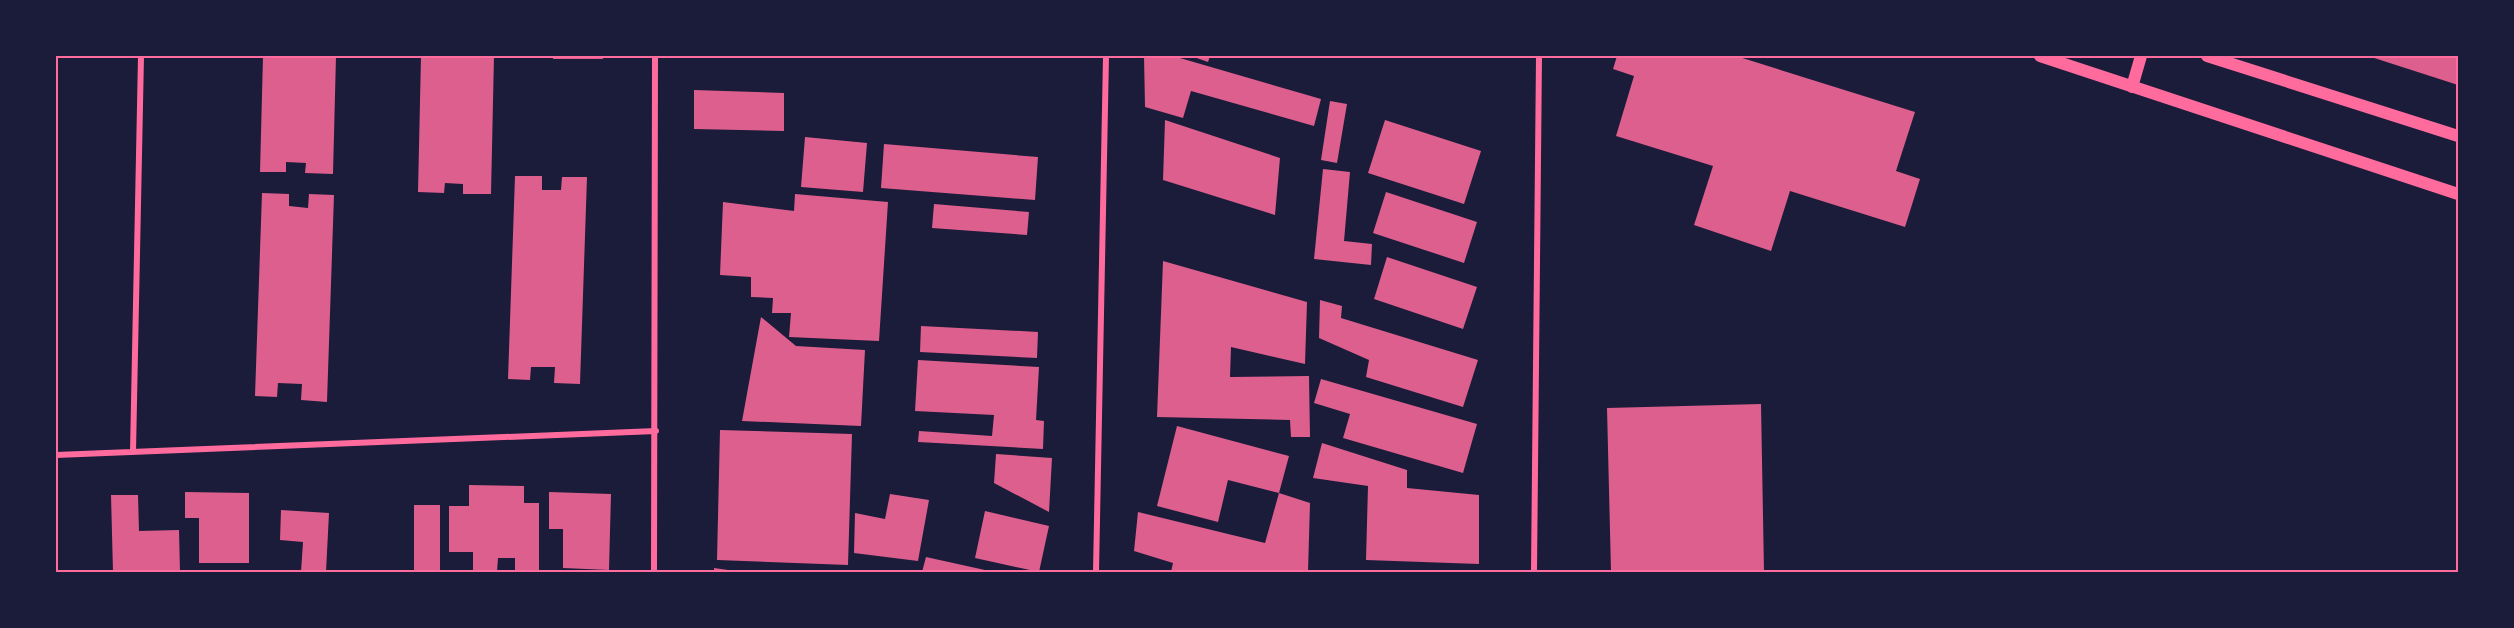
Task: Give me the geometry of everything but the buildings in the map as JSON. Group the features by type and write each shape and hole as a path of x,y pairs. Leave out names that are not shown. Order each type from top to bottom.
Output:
{"main road":[{"path":"2040,56 2458,194"},
{"path":"2132,87 2141,56"},
{"path":"2207,56 2458,136"}],"street":[{"path":"133,452 141,56"},
{"path":"654,573 655,56"},
{"path":"1096,573 1106,56"},
{"path":"1534,573 1539,56"},
{"path":"56,455 656,431"}]}
